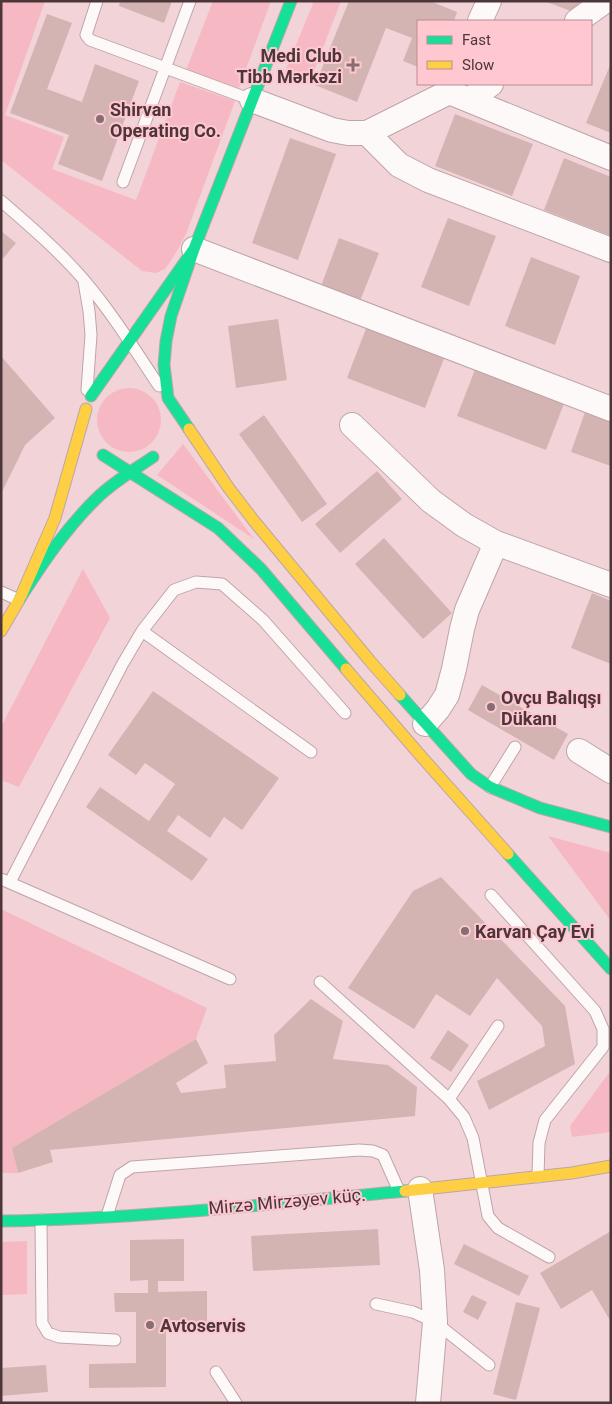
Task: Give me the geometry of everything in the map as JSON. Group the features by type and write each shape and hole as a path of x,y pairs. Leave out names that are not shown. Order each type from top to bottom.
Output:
{"main road":[{"path":"173,424 173,411 168,398 164,365 171,316 194,249 291,1"},
{"path":"19,600 54,518 91,396 194,249"},
{"path":"137,376 149,380 160,387 228,487 254,521 370,661 471,774 490,787 540,808 611,827"},
{"path":"91,396 100,386 117,377"},
{"path":"86,409 85,422 92,444 103,455 218,528 261,568 420,755 611,969"},
{"path":"1,631 46,558 72,526 97,498 163,448"},
{"path":"103,455 115,462 128,464 141,462 153,457"},
{"path":"572,1173 611,1154"},
{"name":"Mirzə Mirzəyev küç.","path":"1,1221 107,1216 274,1204 538,1177 611,1166"}],"street":[{"path":"480,20 489,1"},
{"path":"578,20 605,1"},
{"path":"252,100 332,130 348,134 367,134 457,92 487,85"},
{"path":"457,92 611,158"},
{"path":"367,134 399,165 428,180 611,250"},
{"path":"194,249 611,409"},
{"path":"352,424 431,501 464,525 496,543 611,585"},
{"path":"425,724 447,696 467,610 496,543"},
{"path":"579,751 611,771"},
{"path":"409,1190 432,1270 435,1322 428,1403"}],"lane":[{"path":"97,1 86,35 90,40 252,100"},
{"path":"123,182 190,1"},
{"path":"1,201 62,256 83,280 104,306 160,387"},
{"path":"83,280 91,335 86,409"},
{"path":"230,979 5,881 122,665 142,631 174,590 196,582 222,584 263,620 345,713"},
{"path":"1,592 19,600"},
{"path":"142,631 311,752"},
{"path":"490,787 515,746"},
{"path":"491,895 595,1011 603,1029 603,1047 545,1120 539,1143 538,1177"},
{"path":"320,982 449,1099 464,1117 473,1138 488,1216 498,1228 549,1257"},
{"path":"449,1099 498,1026"},
{"path":"107,1216 120,1175 132,1168 359,1150 374,1151 383,1156 409,1190"},
{"path":"41,1220 42,1323 48,1333 59,1337 115,1340"},
{"path":"376,1304 413,1312 435,1322 489,1365"},
{"path":"216,1372 236,1403"}],"shaded area":[{"path":"1,1 45,1 5,115 64,137 52,169 136,200 180,82 235,101 186,234 165,269 156,273 142,271 1,160"},
{"path":"213,1 271,1 239,88 186,70"},
{"path":"314,1 341,1 309,84 284,74"},
{"path":"129,388 147,394 155,402 161,420 155,438 147,446 129,452 111,446 103,438 97,420 103,402 111,394"},
{"path":"183,444 254,539 157,475"},
{"path":"83,569 110,618 19,787 1,780 1,727"},
{"path":"548,836 611,853 611,921"},
{"path":"1,909 207,1008 196,1039 12,1148 18,1173 1,1173"},
{"path":"611,1070 611,1132 572,1137 570,1126"},
{"path":"27,1241 27,1294 1,1295 1,1242"}],"building":[{"path":"120,1 172,1 164,23 119,6"},
{"path":"349,1 430,1 457,12 454,20 417,20 417,67 403,61 412,38 386,28 357,102 315,85"},
{"path":"544,1 580,1 576,13"},
{"path":"47,14 72,23 47,89 82,102 95,64 139,81 102,181 58,164 69,135 10,113"},
{"path":"611,63 611,133 586,123"},
{"path":"455,114 533,144 512,196 435,166"},
{"path":"290,138 336,154 298,260 252,243"},
{"path":"564,158 611,177 611,236 544,210"},
{"path":"448,218 496,236 469,306 421,287"},
{"path":"1,231 16,243 1,261"},
{"path":"339,238 379,253 360,301 321,286"},
{"path":"531,257 580,276 555,345 505,326"},
{"path":"278,319 287,380 236,388 228,326"},
{"path":"367,326 445,356 425,408 347,378"},
{"path":"1,356 55,418 25,445 1,494"},
{"path":"476,367 565,401 546,450 457,416"},
{"path":"585,412 611,422 611,466 571,452"},
{"path":"264,415 327,504 302,522 239,434"},
{"path":"377,471 402,499 340,553 315,524"},
{"path":"384,538 452,613 423,639 355,564"},
{"path":"592,593 611,601 611,664 571,648"},
{"path":"482,685 568,734 554,760 468,710"},
{"path":"153,691 279,778 242,830 224,817 210,838 178,815 167,831 208,859 192,881 86,807 100,787 149,821 175,784 145,763 136,775 108,755"},
{"path":"441,877 565,1006 575,1064 489,1110 477,1081 545,1046 542,1026 497,978 470,1016 436,994 414,1029 348,988 413,891"},
{"path":"311,999 343,1021 333,1059 388,1065 417,1087 415,1116 50,1150 53,1162 18,1173 12,1148 196,1039 208,1063 176,1083 181,1093 226,1088 224,1065 276,1061 274,1035"},
{"path":"448,1030 469,1045 451,1072 430,1058"},
{"path":"378,1229 380,1265 253,1271 251,1236"},
{"path":"611,1231 611,1322 592,1290 561,1309 540,1273"},
{"path":"184,1239 184,1281 158,1281 158,1292 207,1291 207,1326 166,1326 166,1387 89,1388 89,1364 136,1363 136,1312 115,1312 114,1293 148,1293 148,1280 130,1281 130,1240"},
{"path":"464,1244 529,1276 519,1296 454,1264"},
{"path":"472,1295 487,1302 478,1320 463,1312"},
{"path":"516,1302 540,1308 516,1400 493,1394"},
{"path":"46,1365 48,1392 1,1396 1,1368"}],"traffic: fast":[{"path":"194,249 291,1"},
{"path":"91,396 194,249 171,316 164,365 168,398 189,429"},
{"path":"103,455 218,528 261,569 346,669"},
{"path":"21,596 19,600 55,547 97,498 124,476 153,457"},
{"path":"400,695 471,774 490,787 540,808 611,827"},
{"path":"508,854 611,969"},
{"path":"1,1221 153,1214 405,1191"}],"traffic: slow":[{"path":"21,596 55,518 86,409"},
{"path":"189,429 228,487 254,521 400,695"},
{"path":"1,631 19,600"},
{"path":"346,669 508,854"},
{"path":"405,1191 572,1173 611,1166"}],"place":[{"name":"Medi Club Tibb Mərkəzi","path":"353,65"},
{"name":"Shirvan Operating Co.","path":"100,119"},
{"name":"Ovçu Balıqşı Dükanı","path":"491,707"},
{"name":"Karvan Çay Evi","path":"465,931"},
{"name":"Avtoservis","path":"150,1325"}]}
